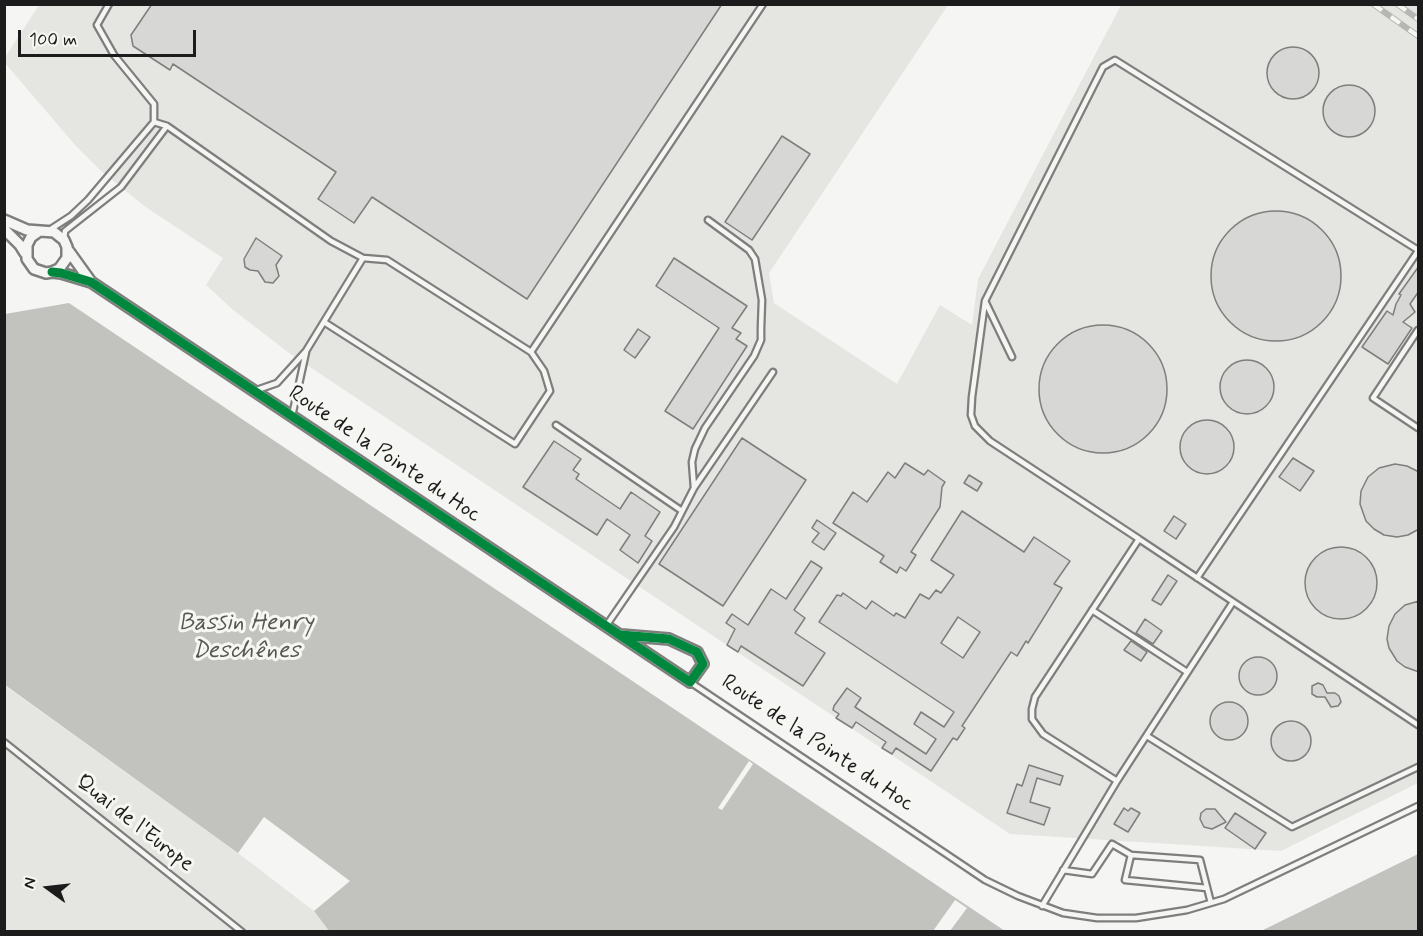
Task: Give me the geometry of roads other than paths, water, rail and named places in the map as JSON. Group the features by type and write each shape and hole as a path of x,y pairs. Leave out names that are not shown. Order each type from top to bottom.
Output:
{"street":[{"path":"4,220 17,227 54,232 64,240 68,250 64,264 52,272 40,272 34,269 25,253 4,229"},
{"path":"25,253 31,237 43,232"},
{"name":"Route de la Pointe du Hoc","path":"68,250 91,282"},
{"name":"Route de la Pointe du Hoc","path":"52,272 91,282 690,682"},
{"path":"621,635 669,639 697,652 703,664 690,682"}],"lane":[{"path":"43,232 71,216 88,200 154,122 154,104 114,55 97,25 109,4"},
{"path":"531,352 763,4"},
{"path":"1197,578 1418,250 1115,60 1102,67 985,301 972,398 971,415 975,426 990,441 1419,725"},
{"path":"154,122 167,126 331,241 363,258 387,260 531,352 544,371 550,392 515,444 324,322"},
{"path":"64,240 65,231 121,187 167,126"},
{"path":"694,488 692,462 695,449 705,428 754,356 761,340 762,300 755,259 749,250 708,220"},
{"path":"254,391 277,383 306,351 363,258"},
{"path":"985,301 1012,357"},
{"path":"1419,330 1373,398 1419,428"},
{"path":"292,416 306,351"},
{"path":"606,626 674,527 694,488 773,372"},
{"path":"556,425 682,511"},
{"path":"1117,781 1043,734 1032,718 1035,697 1139,539"},
{"path":"1042,906 1117,781 1233,602"},
{"path":"1092,610 1187,672"},
{"name":"Route de la Pointe du Hoc","path":"690,682 985,879 1042,906 1063,913 1097,918 1136,918 1187,910 1211,903 1224,899 1419,806"},
{"path":"1147,736 1292,827 1419,766"},
{"name":"Quai de l'Europe","path":"4,742 242,932"},
{"path":"1064,870 1092,874 1112,844 1131,855 1200,860 1211,903"},
{"path":"1131,855 1125,880 1207,888"}],"water":[{"name":"Bassin Henry Deschênes","path":"69,303 1005,931 329,931 314,911 350,881 264,817 238,853 5,685 5,314"},
{"path":"1418,854 1418,931 1261,931"}],"railway":[{"path":"1373,4 1418,36"},
{"path":"1397,4 1418,19"}]}
